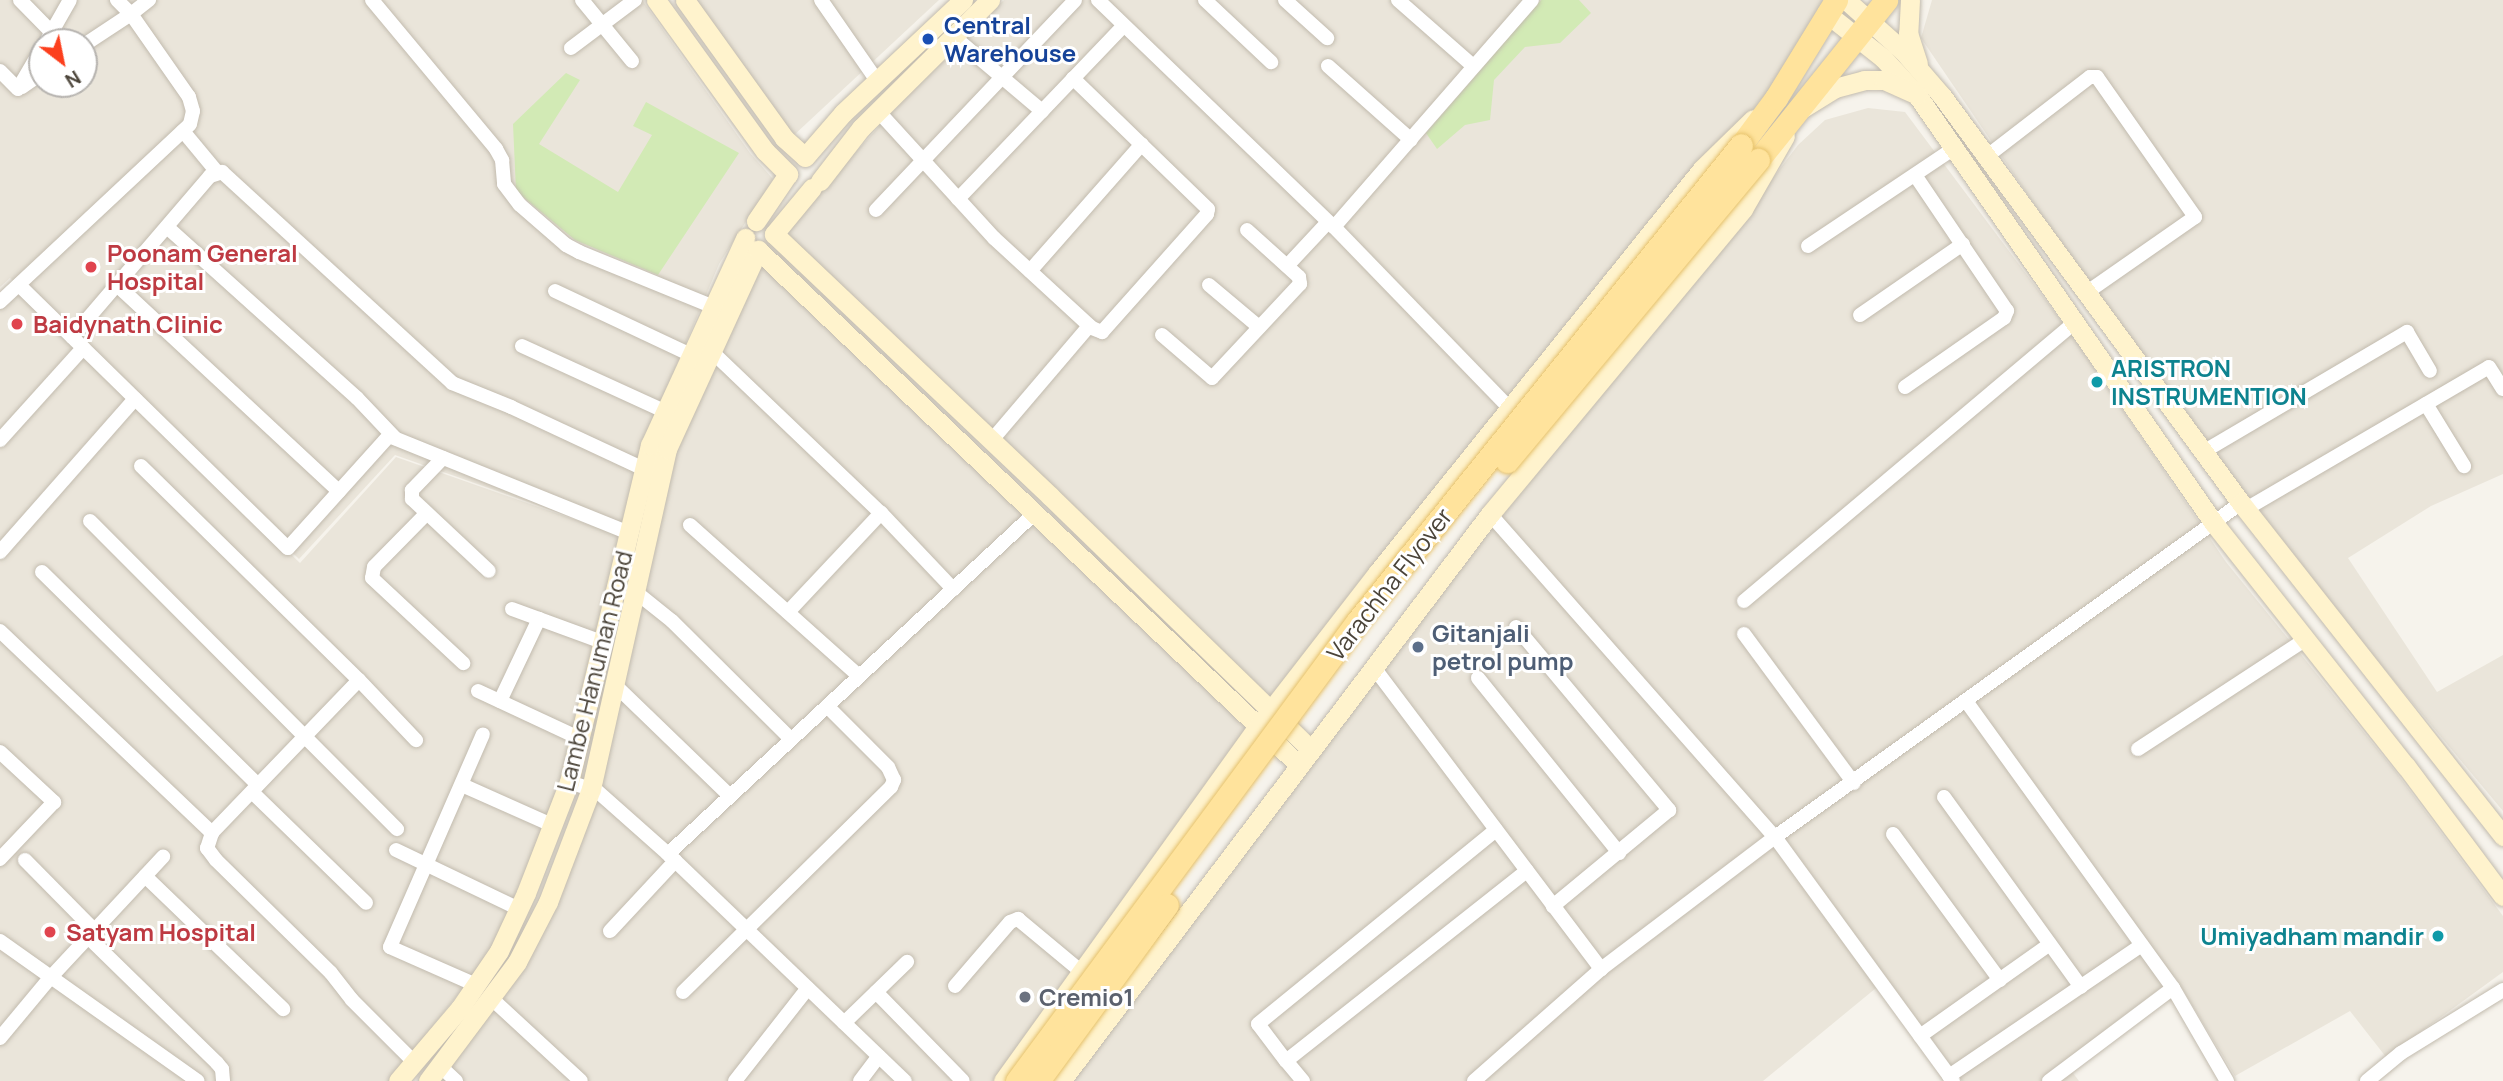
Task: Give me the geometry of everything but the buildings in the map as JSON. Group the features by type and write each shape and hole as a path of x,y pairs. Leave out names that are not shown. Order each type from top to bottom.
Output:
{"main road":[{"name":"Varachha Flyover","path":"1017,1081 1357,622 1749,152 1796,114 1865,30 1886,0"},
{"name":"Varachha Flyover","path":"1038,1081 1389,601 1749,152 1776,98 1831,6"}],"street":[{"path":"20,0 43,28"},
{"path":"57,28 70,0"},
{"path":"0,302 190,124 192,111 189,97 131,14 117,0"},
{"path":"98,36 149,0"},
{"path":"372,0 496,149 502,160 504,184 520,205 579,252 711,306"},
{"path":"582,0 632,61"},
{"path":"571,48 635,0"},
{"path":"656,0 765,151 788,174 796,188 816,184"},
{"path":"685,0 784,138 819,165 816,184"},
{"path":"821,0 877,81"},
{"path":"753,236 791,164 805,156 843,113 963,0"},
{"path":"753,236 770,246 774,234 878,111 951,35 990,0"},
{"path":"876,210 1075,0"},
{"path":"1098,0 1331,224 1510,410 1550,444"},
{"path":"1205,0 1271,62"},
{"path":"1284,0 1327,38"},
{"path":"1398,0 1473,66"},
{"path":"1287,266 1331,224 1410,140 1532,0"},
{"path":"1846,0 1883,58 1917,95 1956,148 2213,522 2503,896"},
{"path":"1910,0 1908,33 1923,72 2203,452 2503,836"},
{"path":"1831,6 1923,72"},
{"path":"958,199 1124,25"},
{"path":"951,35 1042,111"},
{"path":"1328,66 1410,140"},
{"path":"0,71 18,89"},
{"path":"18,89 28,72"},
{"path":"1986,157 2090,77 2097,77 2195,217 2086,293"},
{"path":"878,111 994,238 1097,331 1106,329 1207,214 1206,205 1073,78"},
{"path":"1060,1081 1490,514 1743,209 1761,183 1796,114 1835,88 1864,80 1884,80 1917,95"},
{"path":"18,89 28,82"},
{"path":"1003,1081 1270,711 1378,572 1702,169 1776,98"},
{"path":"183,131 217,172 227,177 452,383 511,407 644,469"},
{"path":"1030,271 1142,144"},
{"path":"1808,246 1956,148"},
{"path":"72,337 217,172"},
{"path":"1905,387 2007,314 1915,174"},
{"path":"167,227 357,398 395,438"},
{"path":"1162,335 1211,378 1301,282 1247,230"},
{"path":"774,234 992,440 1270,711 1306,758"},
{"path":"753,236 1034,514 1258,728 1306,758"},
{"name":"Lambe Hanuman Road","path":"434,1074 517,962 548,902 591,789 637,593 667,449 711,306 753,236"},
{"name":"Lambe Hanuman Road","path":"398,1081 476,985 499,951 519,909 569,782 644,469 664,411 699,347 753,236"},
{"path":"1860,315 1963,244"},
{"path":"19,285 288,548 389,436 629,533"},
{"path":"117,285 339,491"},
{"path":"1209,285 1259,327"},
{"path":"555,291 699,347 881,513 953,589"},
{"path":"1744,601 2076,321"},
{"path":"992,440 1089,326"},
{"path":"2203,452 2407,332 2430,371"},
{"path":"522,346 664,411"},
{"path":"0,440 83,348"},
{"path":"1474,1081 1601,969 1775,837 2213,522 2490,367 2503,389"},
{"path":"0,552 135,399"},
{"path":"2426,404 2464,466"},
{"path":"443,458 411,494 426,514 489,571"},
{"path":"141,466 359,680 416,740"},
{"path":"788,612 881,513"},
{"path":"426,514 374,567 372,578 463,663"},
{"path":"610,931 672,857 730,796 1034,514"},
{"path":"1490,514 1775,837 1951,1078 2142,945"},
{"path":"90,521 397,829"},
{"path":"690,525 859,676"},
{"path":"42,572 366,903"},
{"path":"637,593 672,621 791,739"},
{"path":"512,609 602,642"},
{"path":"500,701 539,619"},
{"path":"1516,627 1667,807 1666,815 1553,906"},
{"path":"0,631 212,833"},
{"path":"1744,634 1854,782"},
{"path":"2138,749 2306,639"},
{"path":"1375,669 1601,969"},
{"path":"1478,678 1619,853"},
{"path":"359,680 212,833 207,848 331,973 352,1000 415,1063"},
{"path":"615,685 730,796"},
{"path":"478,691 581,739"},
{"path":"1966,701 2173,988 2227,1081"},
{"path":"683,992 891,787 894,780 888,767 827,706"},
{"path":"476,985 390,947 483,734"},
{"path":"0,752 54,802 0,859"},
{"path":"569,782 591,789 672,857 905,1081"},
{"path":"462,785 552,825"},
{"path":"1944,797 2081,987"},
{"path":"1304,1081 1258,1024 1496,830"},
{"path":"1894,834 2000,980"},
{"path":"396,850 519,909"},
{"path":"0,1038 50,978 163,857"},
{"path":"25,860 91,934 217,1063 222,1069 223,1081"},
{"path":"1286,1061 1527,871"},
{"path":"145,876 283,1009"},
{"path":"955,986 1010,922 1018,919 1083,972"},
{"path":"0,941 198,1081"},
{"path":"1920,1036 2050,944"},
{"path":"844,1023 907,962"},
{"path":"735,1081 808,988"},
{"path":"2049,1081 2173,988"},
{"path":"2367,1081 2401,1053 2503,990"},
{"path":"876,992 963,1081"},
{"path":"491,998 581,1081"},
{"path":"860,1081 879,1056"},
{"path":"434,1074 456,1081"}],"shaded area":[{"path":"0,0 642,0 750,153 773,179 719,264 660,405 622,535 395,455 299,559 10,278 0,287"},
{"path":"693,0 939,0 793,136"},
{"path":"1004,0 1829,0 1771,94 1725,134 1270,701 779,236 950,49"},
{"path":"1932,0 2503,0 2503,474 2431,506 2348,558 2437,692 2503,655 2503,811 2203,452 1921,38"},
{"path":"1868,108 1905,112 2071,334 2226,562 2396,772 2503,916 2503,972 2386,1057 2350,1011 2235,1076 2175,977 2064,1061 2079,1081 1962,1081 1887,979 1763,1081 1067,1081 1488,526 1755,202 1798,145 1825,120"},
{"path":"763,263 1248,729 995,1081 435,1081 551,909 603,777 670,452"},
{"path":"18,290 300,563 396,457 624,537 576,730 548,815 491,953 389,1081 0,1081 0,307"}],"green space":[{"path":"1541,0 1579,0 1591,13 1560,43 1525,47 1494,80 1490,120 1465,125 1437,149 1426,133"},
{"path":"566,73 580,80 539,144 618,192 652,135 633,126 646,102 739,153 658,275 575,240 516,191 513,124"}],"place":[{"name":"Central Warehouse","path":"928,39"},
{"name":"Poonam General Hospital","path":"91,267"},
{"name":"Baidynath Clinic","path":"17,324"},
{"name":"ARISTRON INSTRUMENTION","path":"2097,382"},
{"name":"Gitanjali petrol pump","path":"1418,647"},
{"name":"Satyam Hospital","path":"50,932"},
{"name":"Umiyadham mandir","path":"2438,936"},
{"name":"Cremio1","path":"1025,997"}]}
